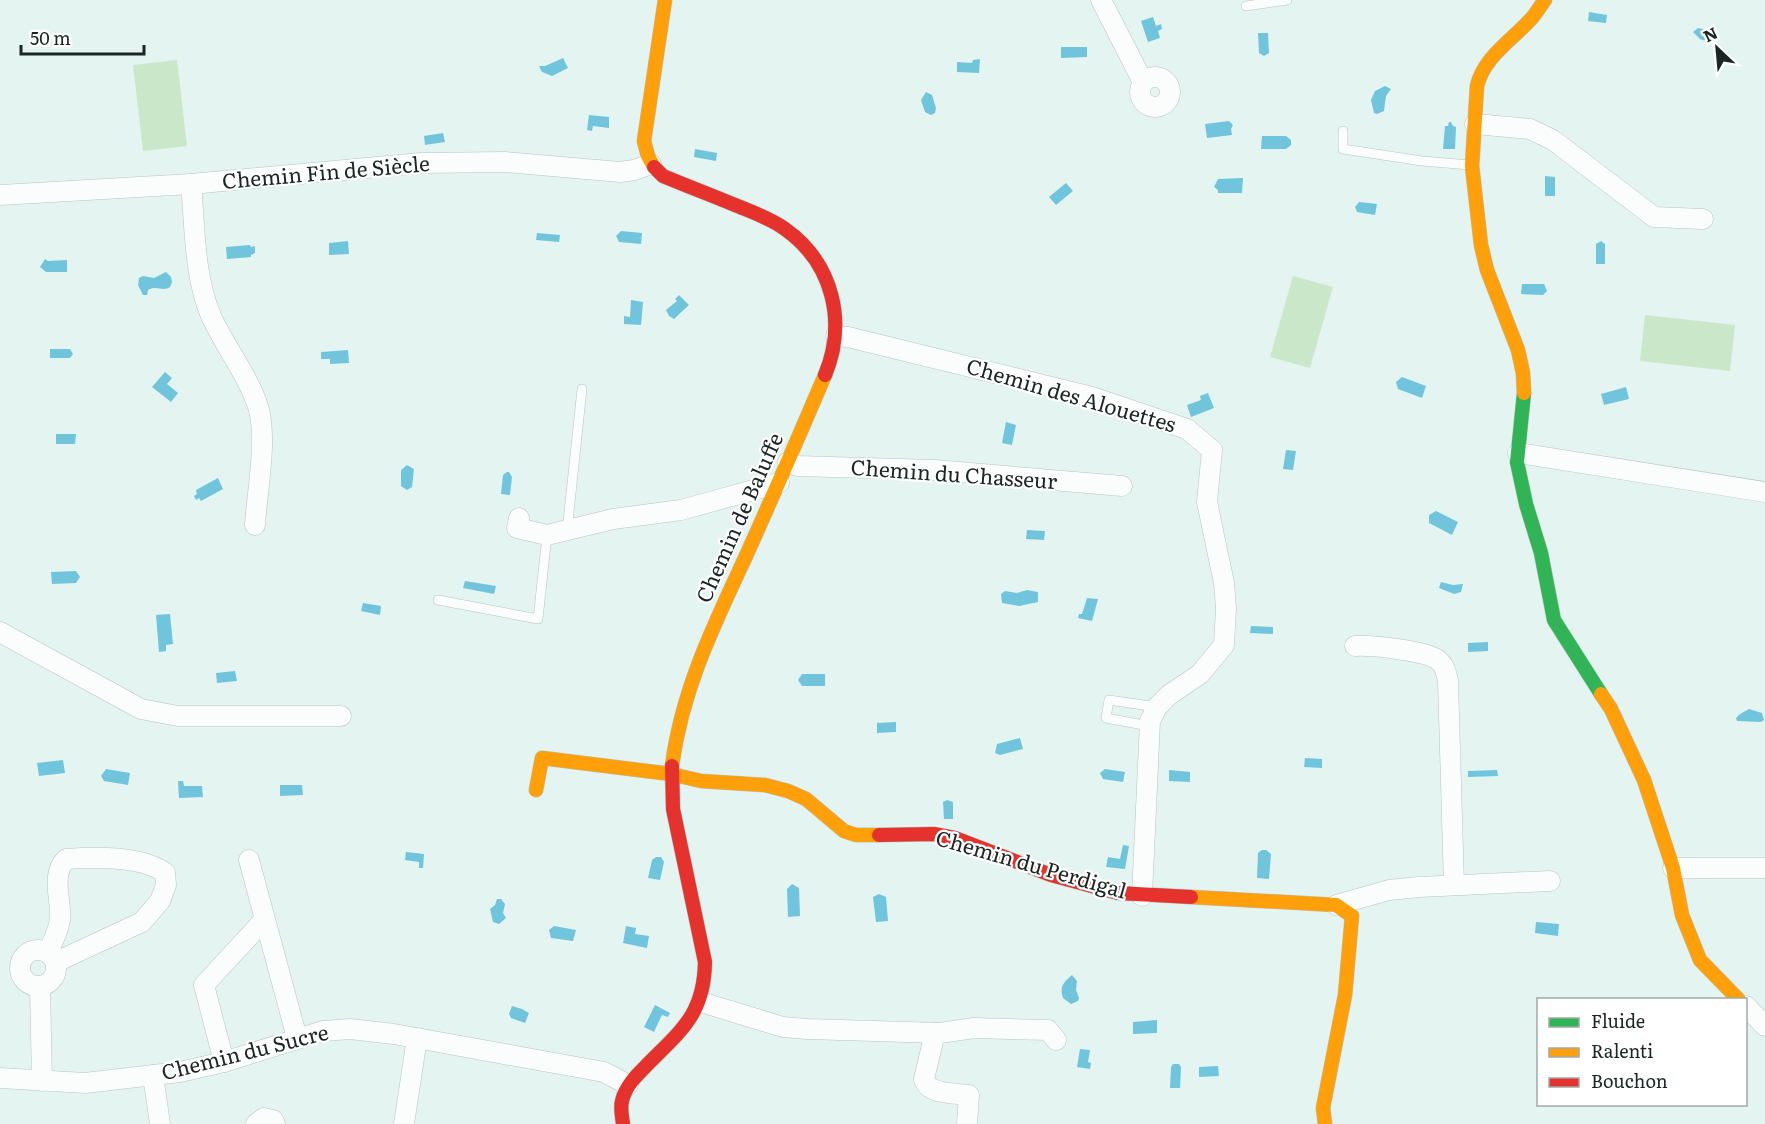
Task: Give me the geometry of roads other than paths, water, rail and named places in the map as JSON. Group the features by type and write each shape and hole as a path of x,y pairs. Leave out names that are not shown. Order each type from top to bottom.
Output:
{"street":[{"path":"651,164 645,152 644,141 665,0"},
{"path":"1101,0 1143,82"},
{"path":"1545,0 1532,18 1488,61 1480,73 1477,86 1472,165 1481,246 1487,270 1518,350 1523,373 1524,391 1517,462 1526,504 1541,553 1554,620 1611,709 1644,780 1673,868 1682,915 1700,960 1738,998"},
{"path":"1475,124 1530,129 1553,140 1654,217 1703,219"},
{"name":"Chemin Fin de Siècle","path":"0,195 190,184 422,163 505,162 620,172 651,164"},
{"name":"Chemin de Baluffe","path":"628,1085 682,1029 701,1002 706,980 705,962 673,809 671,774 676,734 697,664 788,462 829,364 836,336 835,306 826,276 804,246 767,218 663,176 651,164"},
{"path":"190,184 204,296 226,346 254,396 259,411 262,443 255,525"},
{"name":"Chemin des Alouettes","path":"836,336 848,337 1092,397 1187,429 1212,450 1207,502 1224,583 1226,608 1224,645 1200,674 1169,695 1157,707"},
{"path":"1518,453 1765,492"},
{"name":"Chemin du Chasseur","path":"788,462 798,466 935,470 1122,486"},
{"path":"519,518 518,528 547,535 613,519 681,510 779,483"},
{"path":"0,632 141,709 178,716 341,716"},
{"path":"1355,646 1368,645 1425,654 1437,659 1446,669 1454,885"},
{"path":"1142,896 1149,726 1157,707"},
{"name":"Chemin du Perdigal","path":"536,790 542,758 671,774 701,782 765,785 806,799 844,831 856,834 934,834 955,838 1051,874 1118,893 1142,896 1336,905 1389,890 1550,881"},
{"path":"52,957 32,950 26,954 20,963 24,980 29,984 40,986 54,977 56,971 52,957 60,918 57,875 66,859 90,857 140,862 157,867 165,873 166,885 159,901 142,922 52,957"},
{"path":"249,860 297,1038"},
{"path":"1673,868 1765,868"},
{"path":"1325,1124 1323,1108 1345,995 1352,916 1336,905"},
{"path":"224,1062 204,985 264,920"},
{"path":"40,986 42,1081"},
{"path":"701,1002 783,1026 807,1029 935,1033 974,1028 1048,1030 1056,1040"},
{"path":"1747,1007 1765,1026"},
{"name":"Chemin du Sucre","path":"0,1078 85,1083 180,1072 224,1062 323,1031 350,1029 417,1038 604,1072 628,1085"},
{"path":"935,1033 924,1078 926,1085 932,1090 969,1095 967,1124"},
{"path":"404,1124 417,1038"},
{"path":"153,1075 160,1124"},
{"path":"623,1124 621,1103 628,1085"},
{"path":"256,1124 264,1118 273,1120 275,1124"}],"lane":[{"path":"1246,6 1287,0"},
{"path":"1343,131 1343,149 1422,161 1472,165"},
{"path":"567,531 582,389"},
{"path":"438,600 538,619 547,535"},
{"path":"1149,726 1106,718 1108,699 1157,707"}],"water":[{"path":"1589,12 1607,15 1606,23 1588,21"},
{"path":"1153,17 1156,26 1161,24 1162,29 1158,31 1160,38 1148,42 1141,21"},
{"path":"1698,28 1713,31 1716,40 1711,43 1700,39 1693,32"},
{"path":"1258,33 1268,33 1269,53 1264,56 1259,53"},
{"path":"1061,47 1087,47 1087,57 1061,58"},
{"path":"563,58 568,68 552,76 542,72 539,66 545,66"},
{"path":"980,59 979,73 957,72 957,62 972,63 973,60"},
{"path":"1385,86 1391,89 1386,96 1384,111 1374,113 1371,100 1375,91"},
{"path":"926,92 932,95 936,108 935,113 931,115 925,112 921,100"},
{"path":"589,115 609,117 609,128 593,126 592,131 587,130"},
{"path":"1229,121 1233,125 1232,135 1207,138 1205,124"},
{"path":"1449,122 1456,127 1455,149 1443,149 1445,126 1448,126"},
{"path":"443,133 445,142 425,145 424,136"},
{"path":"1262,136 1286,136 1291,140 1291,145 1286,149 1261,149"},
{"path":"695,149 717,153 716,161 694,157"},
{"path":"1545,176 1555,177 1555,196 1545,196"},
{"path":"1243,178 1242,193 1218,193 1214,187 1218,179"},
{"path":"1066,183 1073,191 1056,205 1049,197"},
{"path":"1359,202 1377,204 1375,215 1357,212 1355,207"},
{"path":"621,231 642,233 641,244 619,242 616,236"},
{"path":"537,233 560,235 559,242 536,240"},
{"path":"348,241 349,254 329,255 329,243"},
{"path":"1601,241 1605,244 1605,264 1596,264 1596,244"},
{"path":"255,246 255,253 251,257 227,259 226,247"},
{"path":"45,259 48,261 67,260 67,272 46,272 40,267"},
{"path":"166,272 171,277 170,287 151,289 148,290 147,295 143,295 138,285 139,278 143,276 154,278"},
{"path":"1522,284 1544,284 1547,291 1543,295 1521,294"},
{"path":"679,295 689,305 674,319 666,310 677,301 675,299"},
{"path":"631,300 643,302 641,325 624,324 624,316 630,317"},
{"path":"50,349 70,349 73,354 70,358 50,358"},
{"path":"348,350 349,363 330,364 330,359 321,359 321,352"},
{"path":"165,372 172,378 167,384 178,393 171,402 152,387"},
{"path":"1402,377 1426,386 1422,398 1398,389 1396,382"},
{"path":"1626,387 1629,399 1604,405 1601,394"},
{"path":"1208,393 1214,408 1191,417 1187,405 1201,400 1200,396"},
{"path":"1006,422 1016,425 1012,445 1002,443"},
{"path":"56,434 76,434 75,444 56,444"},
{"path":"1286,450 1296,451 1293,470 1283,469"},
{"path":"407,465 414,469 412,487 407,490 401,486 401,470"},
{"path":"507,472 512,477 510,495 501,494 503,475"},
{"path":"218,478 223,489 201,501 199,498 196,500 194,496 197,494 196,490"},
{"path":"1436,511 1458,522 1452,535 1429,523 1429,515"},
{"path":"1027,530 1045,531 1044,540 1026,539"},
{"path":"76,571 80,577 76,583 52,584 51,572"},
{"path":"465,581 496,586 494,594 463,588"},
{"path":"1441,582 1453,585 1463,584 1461,592 1454,594 1439,588"},
{"path":"1027,590 1038,592 1038,602 1019,606 1002,603 1001,594 1005,591 1017,593"},
{"path":"1087,598 1098,599 1092,621 1078,618 1079,614 1082,614"},
{"path":"363,603 381,606 380,615 361,611"},
{"path":"170,614 173,644 166,645 166,651 159,652 156,615"},
{"path":"1251,626 1273,627 1273,634 1250,633"},
{"path":"1488,642 1488,651 1468,652 1468,643"},
{"path":"235,671 237,681 217,683 216,673"},
{"path":"802,674 825,674 825,686 802,686 798,680"},
{"path":"1749,709 1762,713 1764,720 1761,722 1737,721 1736,718 1740,714"},
{"path":"896,722 896,732 877,733 877,723"},
{"path":"1020,738 1023,749 1000,755 995,753 997,744"},
{"path":"1305,758 1322,759 1322,768 1304,767"},
{"path":"63,760 65,773 39,776 37,763"},
{"path":"106,769 130,773 128,785 104,781 101,776"},
{"path":"1105,769 1125,772 1123,782 1103,779 1100,773"},
{"path":"1169,770 1190,772 1190,782 1169,781"},
{"path":"1497,770 1498,776 1468,777 1468,771"},
{"path":"178,781 183,781 184,786 202,786 203,797 179,798"},
{"path":"280,785 302,785 303,795 280,796"},
{"path":"947,800 953,802 953,819 944,819 943,802"},
{"path":"1123,845 1129,846 1125,869 1106,867 1108,857 1120,859"},
{"path":"1262,850 1271,854 1269,879 1257,878 1258,853"},
{"path":"406,852 424,854 423,868 419,868 419,862 405,860"},
{"path":"661,857 664,862 660,880 648,878 652,860"},
{"path":"792,884 799,888 800,916 788,917 787,889"},
{"path":"879,894 886,897 888,921 876,922 873,897"},
{"path":"497,899 501,899 505,904 503,913 506,918 499,924 493,922 490,909 495,905"},
{"path":"1536,922 1559,924 1558,936 1535,933"},
{"path":"554,926 576,930 573,941 551,938 549,930"},
{"path":"626,926 636,928 635,934 649,936 647,948 623,943"},
{"path":"1072,975 1077,981 1076,990 1079,998 1071,1004 1063,998 1062,987"},
{"path":"655,1005 670,1013 668,1017 662,1015 654,1032 644,1027"},
{"path":"512,1006 529,1013 525,1023 511,1018 509,1014"},
{"path":"1157,1020 1157,1033 1133,1034 1133,1022"},
{"path":"1080,1049 1090,1050 1088,1062 1091,1063 1090,1069 1077,1067"},
{"path":"1173,1064 1179,1064 1181,1067 1180,1088 1170,1088"},
{"path":"1218,1066 1219,1076 1199,1077 1199,1067"}]}
